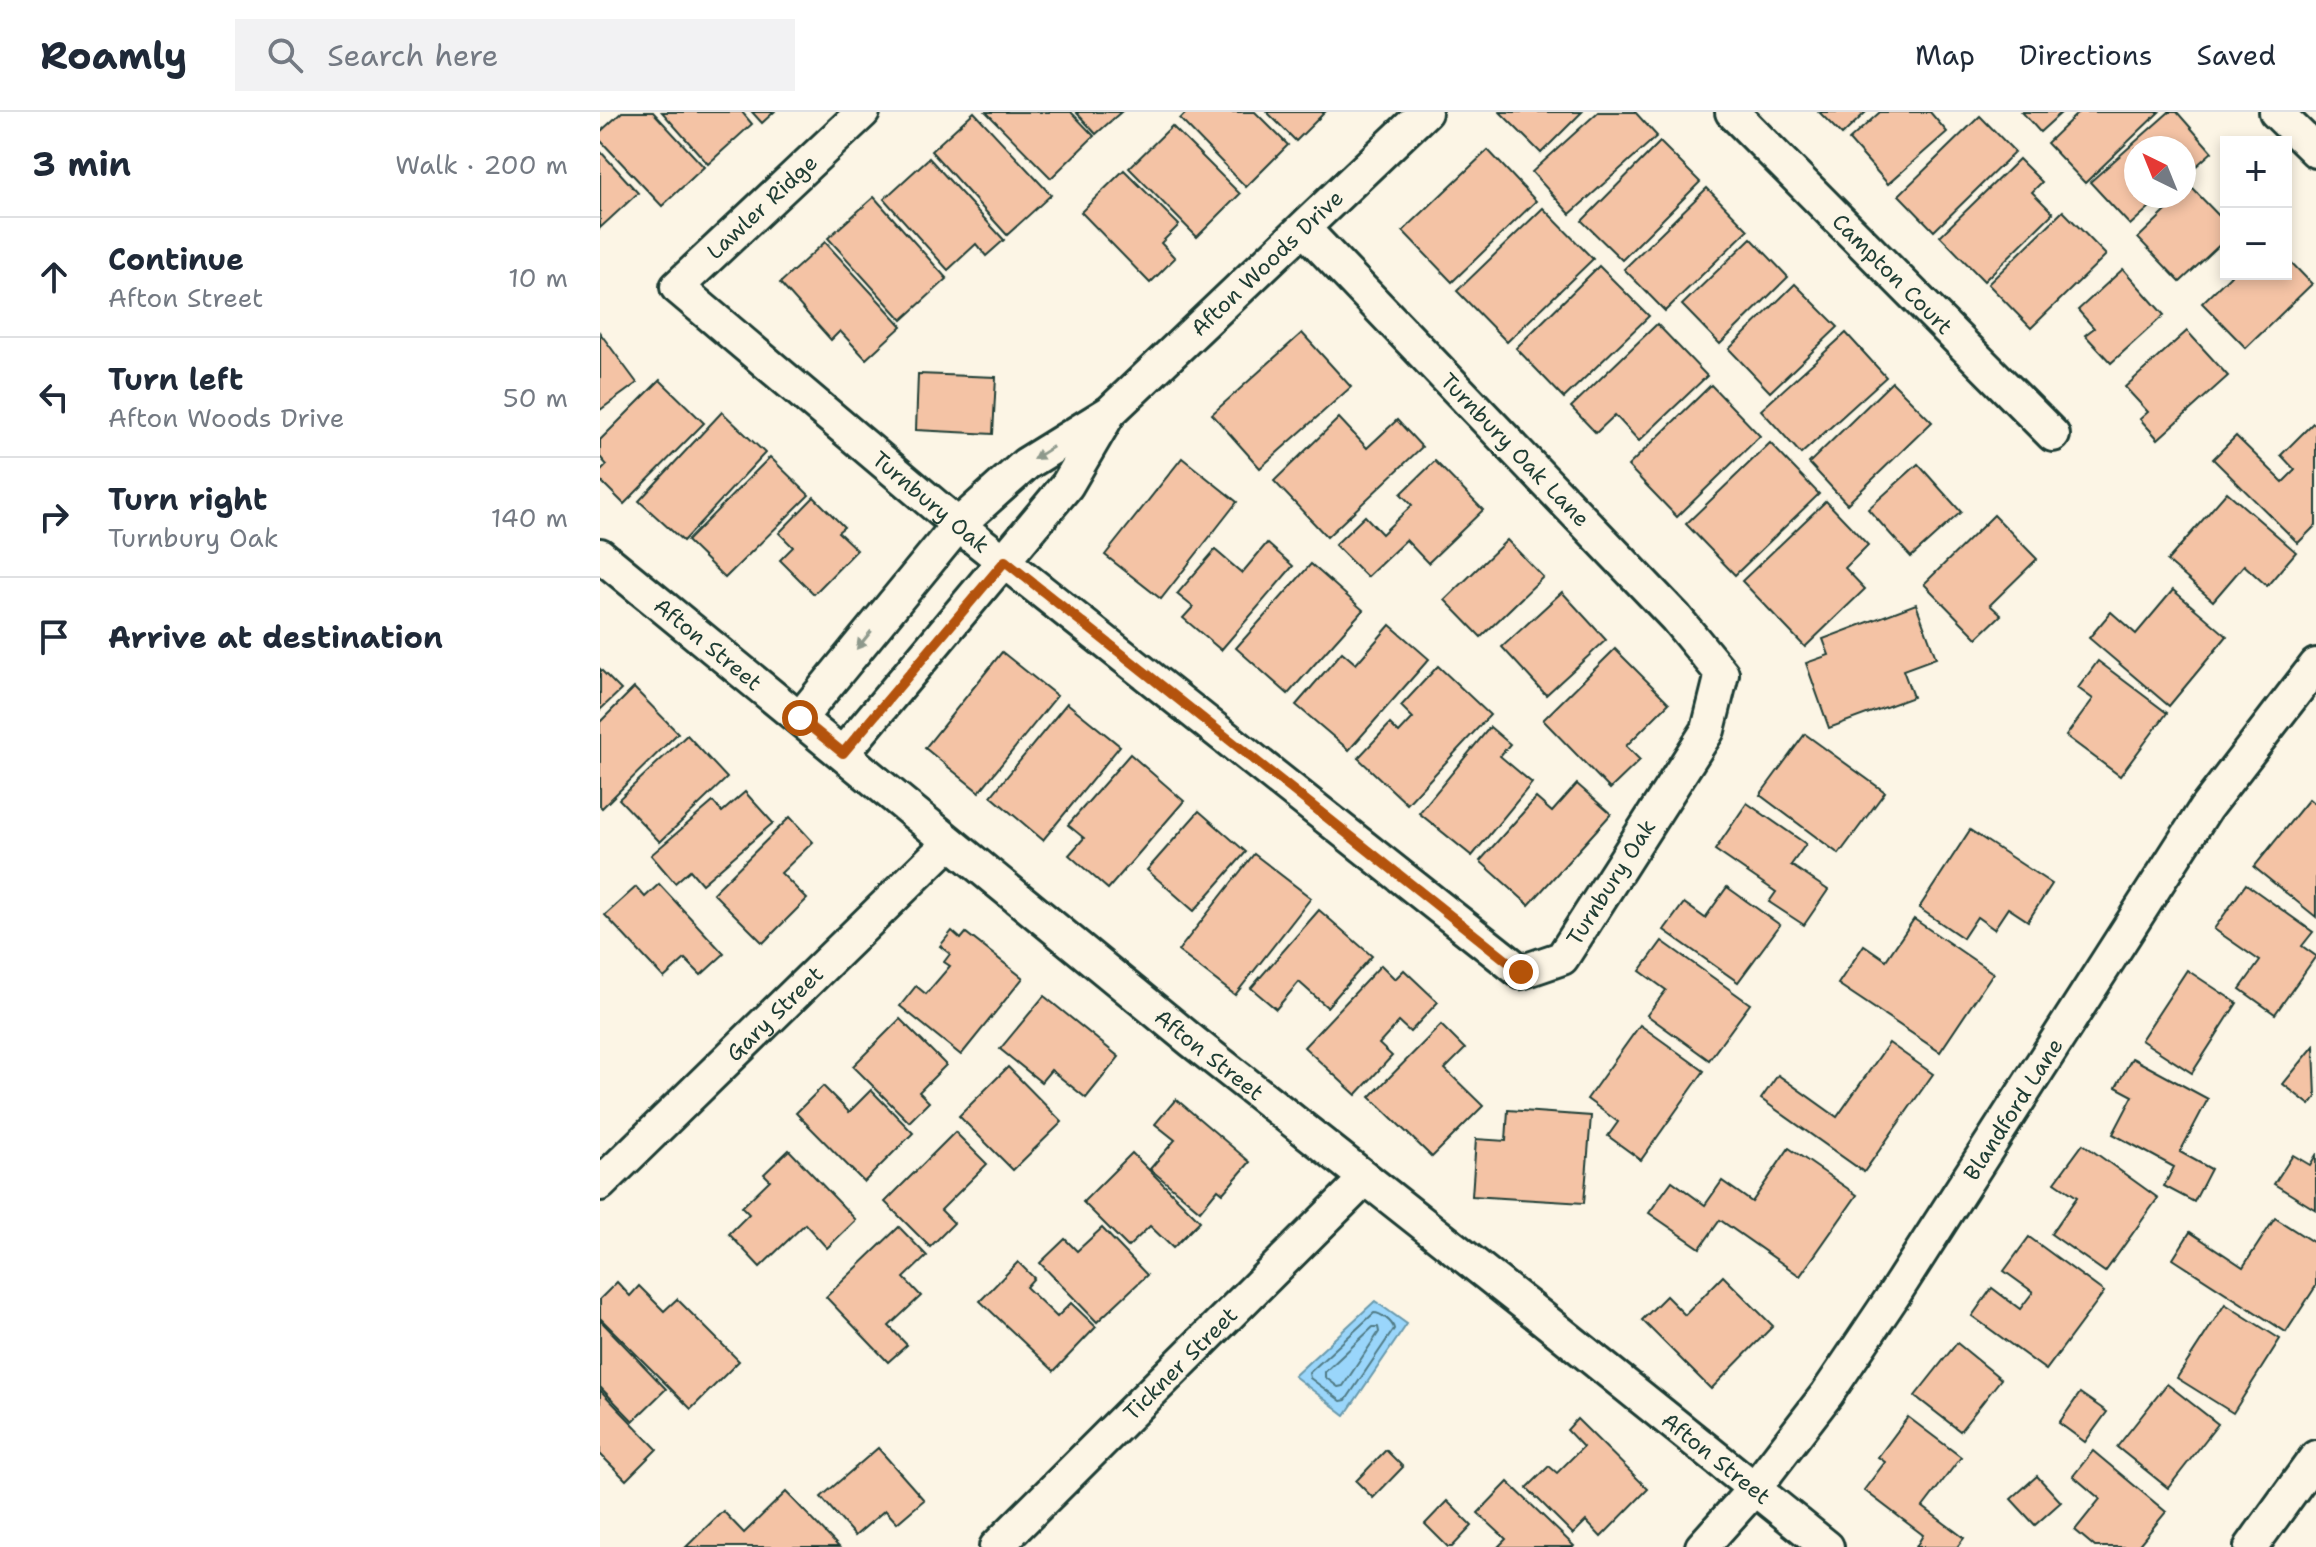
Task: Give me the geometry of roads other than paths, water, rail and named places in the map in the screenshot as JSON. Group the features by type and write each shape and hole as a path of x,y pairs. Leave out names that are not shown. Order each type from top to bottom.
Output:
{"street":[{"name":"Lawler Ridge","path":"697,268 863,112"},
{"name":"Afton Woods Drive","path":"800,718 958,525 1026,464 1110,412 1425,112"},
{"name":"Campton Court","path":"1732,112 2053,435"},
{"path":"2276,112 2316,151"},
{"name":"Turnbury Oak Lane","path":"1304,229 1676,618 1722,674"},
{"name":"Turnbury Oak","path":"697,268 677,287 958,525 1521,972 1562,958 1708,730 1722,674"},
{"name":"Afton Woods Drive","path":"843,753 1067,485 1110,412"},
{"name":"Afton Street","path":"600,555 949,843 1827,1547"},
{"name":"Blandford Lane","path":"1702,1547 1754,1489 1827,1394 2205,809 2316,665"},
{"name":"Gary Street","path":"600,1184 949,843"},
{"name":"Tickner Street","path":"996,1547 1365,1179"},
{"path":"2251,1547 2316,1457"}],"water":[{"path":"1375,1301 1407,1324 1345,1415 1294,1376"}]}
